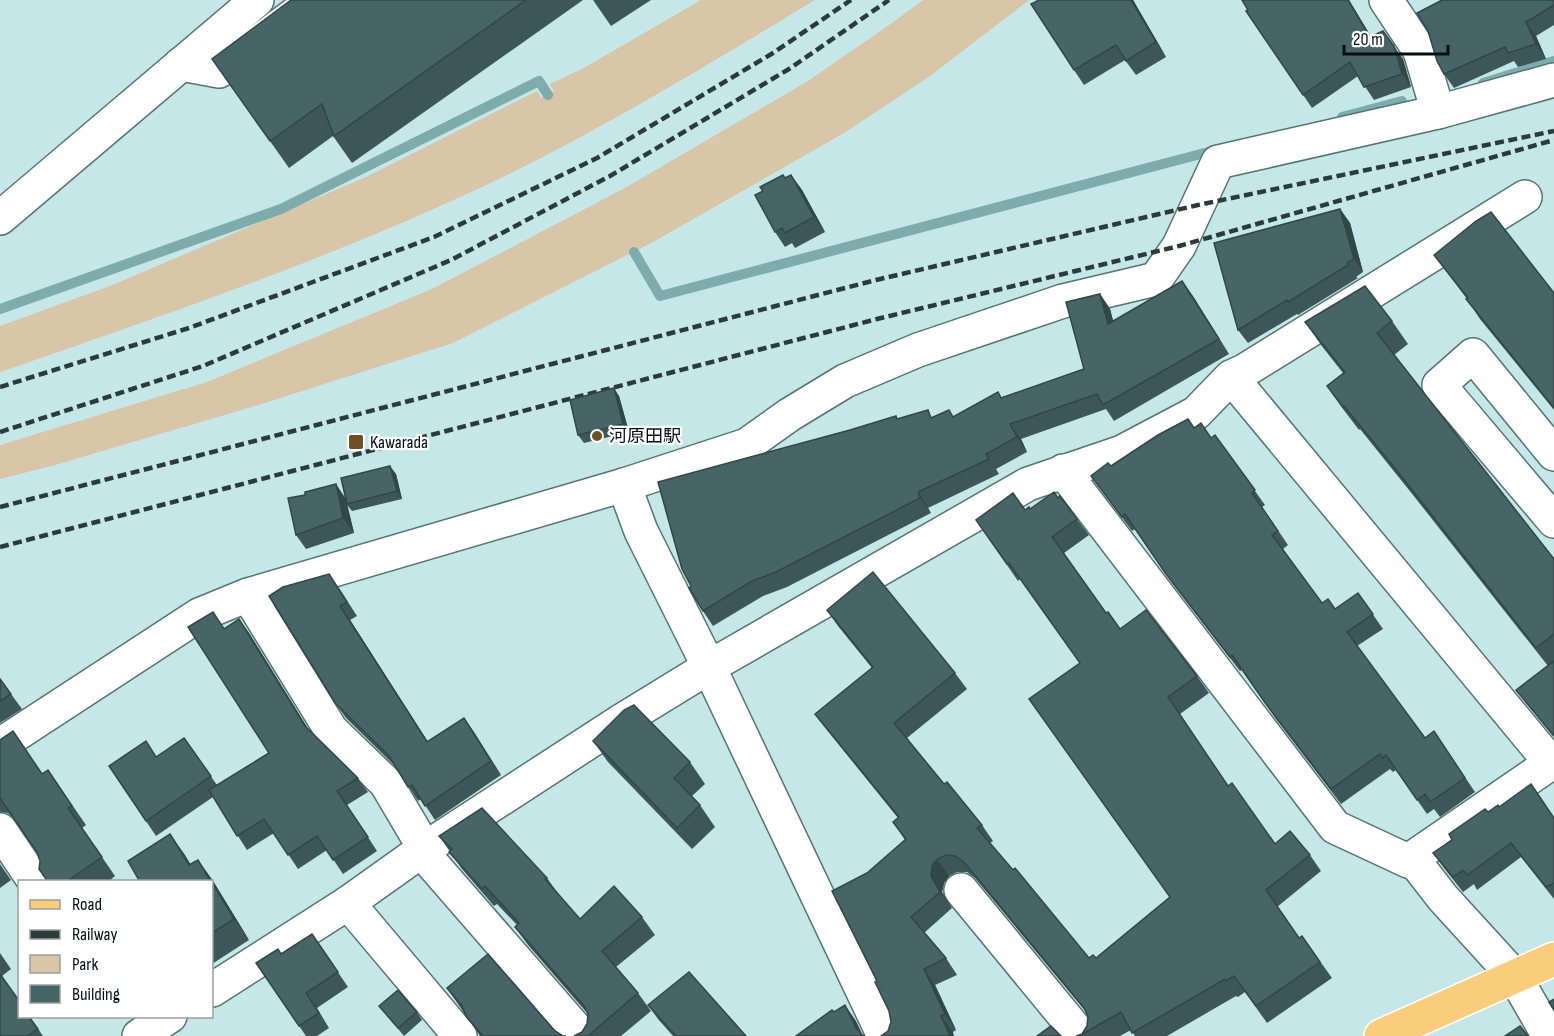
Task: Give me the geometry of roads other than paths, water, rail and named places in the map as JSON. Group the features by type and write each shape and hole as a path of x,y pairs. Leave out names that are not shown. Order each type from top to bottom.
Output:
{"main road":[{"path":"1381,1036 1554,959"}],"street":[{"path":"0,218 257,0"},
{"path":"181,64 219,71 314,0"},
{"path":"1386,0 1420,51 1438,112"},
{"path":"0,745 199,615 248,595 624,485 747,445 789,415 845,381 918,350 1063,301 1156,279 1179,246 1218,162 1438,112 1554,80"},
{"path":"213,989 348,903 423,850 621,721 709,667 1028,484 1122,452 1196,413 1231,377 1525,197"},
{"path":"1554,454 1473,355 1439,385 1554,521"},
{"path":"1063,471 1335,827 1408,861 1552,762 1231,377"},
{"path":"624,485 641,531 709,667 884,1036"},
{"path":"248,595 331,730 386,783 423,850 582,1036"},
{"path":"0,830 34,880"},
{"path":"1412,858 1443,898 1515,976 1549,1036"},
{"path":"961,890 1081,1036"},
{"path":"348,903 460,1036"},
{"path":"139,1036 168,1018"}],"waterway":[{"path":"1483,83 1554,61"},
{"path":"0,309 281,209 539,81 548,95"},
{"path":"1342,117 1402,101"},
{"path":"634,252 660,296 1216,150"}],"railway":[{"path":"0,387 189,328 434,237 597,158 773,53 851,0"},
{"path":"0,432 203,366 451,260 610,176 789,69 889,0"},
{"path":"0,507 876,280 1198,205 1554,131"},
{"path":"0,547 877,319 1179,246 1554,140"}],"place":[{"name":"河原田駅","path":"597,436"},
{"name":"Kawarada","path":"356,442"}]}
